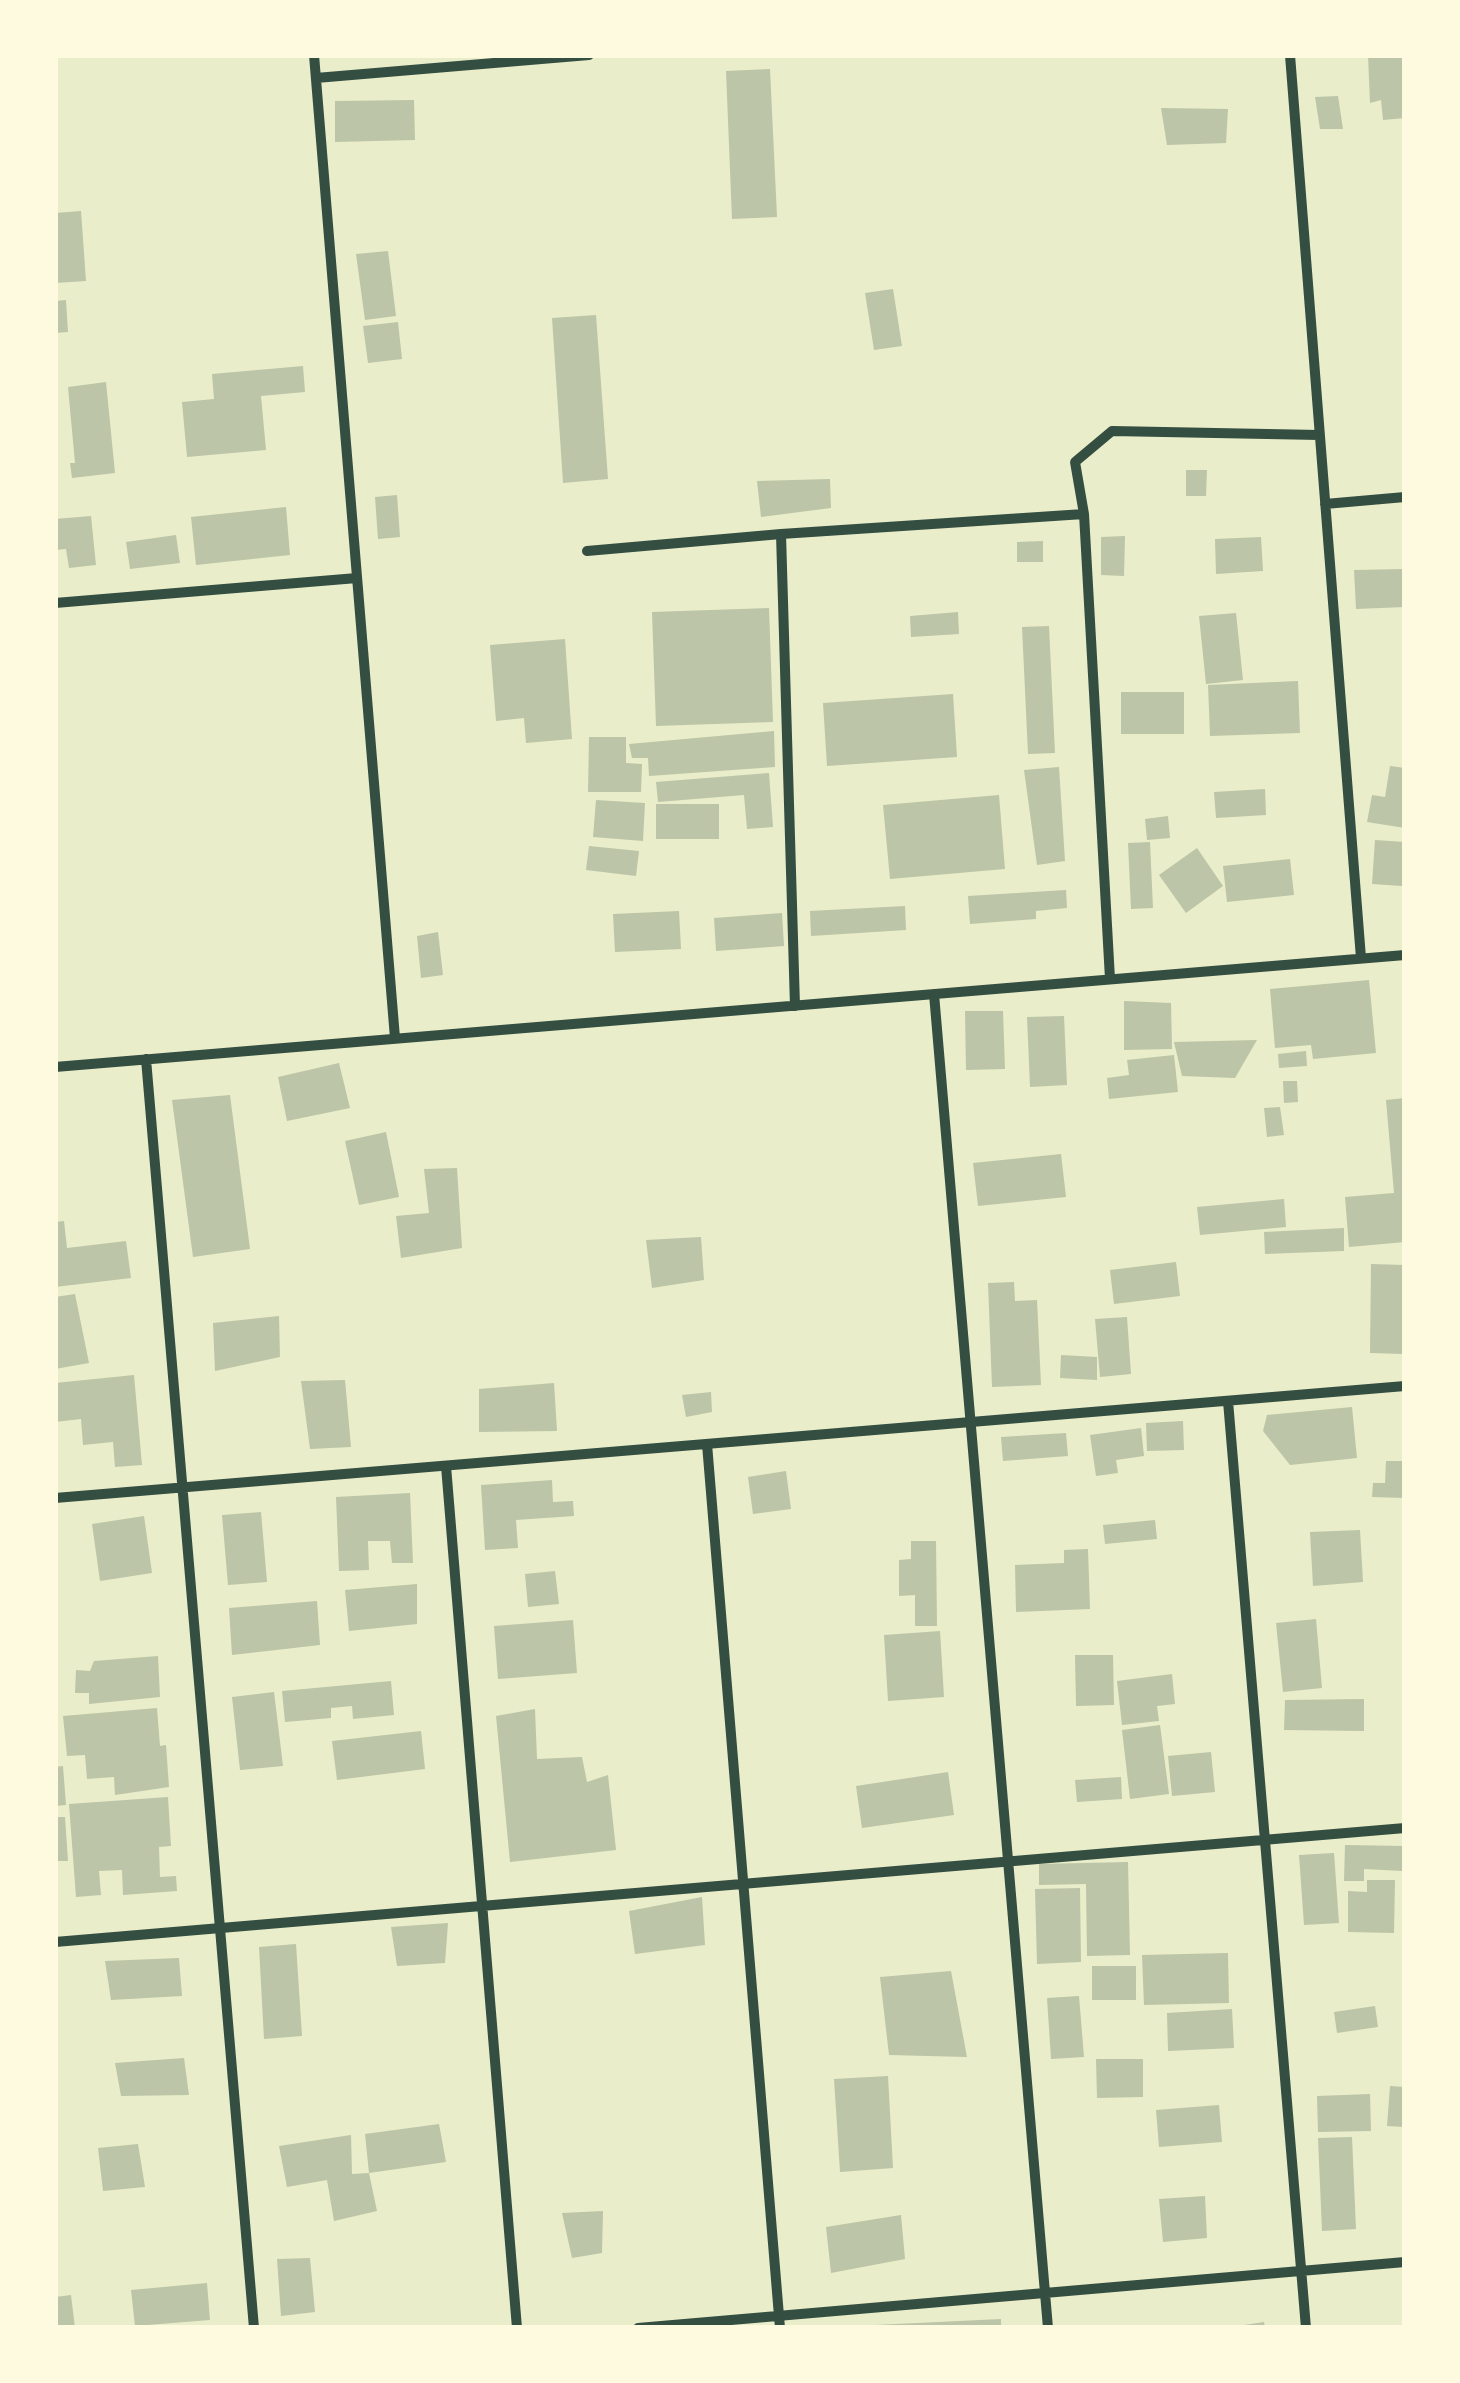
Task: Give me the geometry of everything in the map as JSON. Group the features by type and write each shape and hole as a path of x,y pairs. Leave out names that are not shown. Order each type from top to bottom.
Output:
{"street":[{"path":"314,55 395,1038"},
{"path":"316,78 589,55"},
{"path":"1290,55 1361,958"},
{"path":"1110,979 1084,514 1075,462 1112,431 1320,436"},
{"path":"1325,504 1405,497"},
{"path":"587,551 1084,514"},
{"path":"781,534 796,1006"},
{"path":"55,603 357,578"},
{"path":"55,1067 1405,954"},
{"path":"934,994 1048,2328"},
{"path":"146,1059 254,2328"},
{"path":"55,1498 1405,1386"},
{"path":"1228,1401 1306,2328"},
{"path":"707,1444 780,2322"},
{"path":"446,1466 517,2328"},
{"path":"55,1942 1405,1828"},
{"path":"638,2328 780,2322 1045,2293 1405,2262"}],"building":[{"path":"1368,55 1405,55 1405,118 1383,120 1381,100 1370,103"},
{"path":"770,69 777,217 732,219 726,71"},
{"path":"1338,96 1343,129 1320,129 1315,97"},
{"path":"414,100 415,140 335,142 335,101"},
{"path":"1161,108 1228,109 1226,143 1167,145"},
{"path":"81,211 86,281 55,283 55,213"},
{"path":"388,251 396,316 365,320 356,254"},
{"path":"893,289 902,346 874,350 865,293"},
{"path":"66,300 68,332 55,333 55,301"},
{"path":"596,315 608,479 563,483 552,318"},
{"path":"398,322 402,359 368,363 363,326"},
{"path":"303,366 305,392 261,396 266,450 187,457 182,402 214,399 212,374"},
{"path":"106,382 115,473 72,478 70,463 75,463 68,387"},
{"path":"1186,470 1207,470 1206,496 1186,496"},
{"path":"830,479 831,508 761,517 757,481"},
{"path":"397,495 400,537 378,539 375,497"},
{"path":"286,507 290,555 196,565 191,517"},
{"path":"91,516 96,565 69,568 66,549 55,550 55,519"},
{"path":"176,535 180,563 130,569 126,542"},
{"path":"1125,536 1124,576 1101,575 1101,537"},
{"path":"1261,537 1263,571 1216,574 1215,539"},
{"path":"1043,541 1043,562 1017,562 1017,542"},
{"path":"1405,569 1405,607 1356,609 1354,570"},
{"path":"769,608 773,722 656,726 652,612"},
{"path":"958,612 959,634 911,637 910,616"},
{"path":"1236,613 1243,680 1206,684 1199,616"},
{"path":"1049,626 1055,753 1028,754 1022,627"},
{"path":"565,639 572,739 526,743 524,718 496,721 490,645"},
{"path":"1298,681 1300,733 1210,736 1208,685"},
{"path":"1121,692 1184,692 1184,734 1121,734"},
{"path":"953,694 957,757 827,766 823,703"},
{"path":"774,731 775,767 649,776 648,758 632,758 629,744"},
{"path":"589,737 626,737 626,763 642,764 641,792 588,792"},
{"path":"1390,766 1405,768 1405,828 1367,822 1372,795 1385,797"},
{"path":"1059,767 1065,861 1037,865 1024,770"},
{"path":"769,773 773,827 747,829 744,795 658,802 656,782"},
{"path":"1265,789 1266,815 1216,818 1214,792"},
{"path":"999,795 1005,869 890,879 883,805"},
{"path":"596,800 645,803 643,841 593,837"},
{"path":"656,804 719,804 719,839 656,839"},
{"path":"1168,816 1170,838 1147,840 1145,819"},
{"path":"1375,840 1405,842 1402,886 1372,884"},
{"path":"1150,842 1153,908 1131,909 1128,843"},
{"path":"589,846 639,851 636,876 586,870"},
{"path":"1197,848 1223,886 1186,913 1159,875"},
{"path":"1290,859 1294,895 1227,902 1223,866"},
{"path":"1066,890 1067,908 1036,911 1036,919 970,924 968,896"},
{"path":"905,906 906,930 811,936 810,911"},
{"path":"679,911 681,949 615,952 613,914"},
{"path":"782,913 784,946 716,951 714,918"},
{"path":"438,932 443,975 421,978 417,936"},
{"path":"1369,980 1376,1053 1313,1059 1311,1045 1275,1048 1270,989"},
{"path":"1124,1001 1171,1003 1172,1049 1124,1050"},
{"path":"965,1011 1003,1011 1005,1069 966,1070"},
{"path":"1064,1016 1067,1085 1030,1087 1027,1017"},
{"path":"1257,1040 1235,1078 1182,1076 1174,1042"},
{"path":"1306,1051 1307,1066 1279,1068 1278,1054"},
{"path":"1174,1055 1178,1092 1109,1099 1107,1078 1129,1075 1127,1060"},
{"path":"339,1063 350,1108 287,1121 278,1077"},
{"path":"1283,1081 1297,1081 1298,1102 1284,1103"},
{"path":"230,1095 250,1249 193,1257 172,1100"},
{"path":"1405,1098 1405,1242 1349,1247 1345,1197 1394,1193 1386,1100"},
{"path":"1280,1107 1284,1135 1267,1137 1264,1108"},
{"path":"386,1132 399,1197 359,1205 345,1141"},
{"path":"1061,1154 1066,1197 978,1206 973,1163"},
{"path":"457,1168 462,1248 401,1258 396,1216 429,1213 424,1169"},
{"path":"1284,1199 1286,1227 1200,1235 1197,1207"},
{"path":"64,1221 67,1248 126,1241 131,1278 55,1287 55,1222"},
{"path":"1344,1228 1344,1251 1265,1254 1264,1232"},
{"path":"701,1237 704,1280 652,1288 646,1240"},
{"path":"1176,1262 1180,1296 1114,1304 1110,1270"},
{"path":"1371,1264 1404,1265 1403,1354 1370,1353"},
{"path":"1014,1282 1015,1301 1037,1300 1041,1385 992,1387 988,1283"},
{"path":"75,1294 89,1363 55,1369 55,1297"},
{"path":"279,1316 280,1357 215,1371 213,1323"},
{"path":"1127,1317 1131,1374 1100,1377 1095,1319"},
{"path":"1061,1355 1097,1357 1097,1380 1060,1378"},
{"path":"134,1375 142,1465 115,1467 113,1442 83,1445 81,1419 55,1422 55,1383"},
{"path":"345,1380 351,1447 310,1449 301,1381"},
{"path":"554,1383 557,1431 479,1432 479,1389"},
{"path":"711,1392 712,1412 686,1417 682,1395"},
{"path":"1352,1407 1357,1458 1290,1465 1263,1431 1267,1415"},
{"path":"1183,1421 1184,1450 1147,1451 1146,1423"},
{"path":"1141,1428 1144,1456 1116,1460 1118,1473 1096,1476 1090,1435"},
{"path":"1066,1433 1068,1456 1003,1461 1001,1437"},
{"path":"1386,1461 1405,1461 1405,1498 1372,1497 1373,1483 1385,1483"},
{"path":"786,1471 791,1509 753,1514 748,1477"},
{"path":"552,1480 553,1502 573,1501 574,1516 516,1520 518,1548 485,1550 481,1485"},
{"path":"410,1493 413,1563 392,1563 390,1541 368,1541 369,1570 339,1571 336,1497"},
{"path":"261,1512 267,1582 228,1585 222,1515"},
{"path":"144,1516 152,1573 100,1581 92,1524"},
{"path":"1155,1520 1157,1539 1105,1544 1103,1525"},
{"path":"1360,1530 1363,1582 1313,1586 1310,1532"},
{"path":"911,1541 936,1541 937,1626 915,1626 915,1595 899,1596 899,1560 911,1559"},
{"path":"1088,1549 1090,1609 1016,1612 1015,1565 1064,1563 1064,1550"},
{"path":"555,1571 559,1604 528,1607 525,1574"},
{"path":"417,1584 417,1624 349,1631 345,1590"},
{"path":"317,1601 320,1645 232,1655 229,1608"},
{"path":"1316,1619 1322,1688 1283,1692 1276,1623"},
{"path":"573,1620 577,1673 498,1679 494,1626"},
{"path":"940,1631 944,1697 888,1701 884,1635"},
{"path":"1075,1655 1113,1655 1114,1705 1076,1706"},
{"path":"158,1656 160,1697 89,1704 89,1693 75,1693 76,1670 90,1671 94,1661"},
{"path":"1172,1674 1175,1704 1157,1706 1159,1721 1122,1725 1117,1681"},
{"path":"391,1681 394,1715 353,1719 352,1706 331,1708 331,1718 285,1722 282,1691"},
{"path":"274,1692 283,1766 240,1770 232,1697"},
{"path":"1364,1699 1364,1731 1284,1730 1285,1700"},
{"path":"157,1708 160,1746 166,1745 169,1787 115,1795 114,1777 87,1779 85,1755 67,1756 63,1716"},
{"path":"535,1709 537,1759 582,1757 587,1782 608,1775 616,1850 510,1862 496,1716"},
{"path":"1160,1725 1169,1794 1130,1799 1122,1730"},
{"path":"421,1731 425,1769 337,1780 332,1741"},
{"path":"1211,1752 1215,1792 1172,1796 1168,1756"},
{"path":"63,1766 66,1805 55,1806 55,1767"},
{"path":"948,1772 954,1815 862,1828 856,1786"},
{"path":"1121,1777 1122,1799 1077,1802 1075,1780"},
{"path":"168,1797 171,1846 159,1847 160,1877 176,1876 177,1891 123,1895 122,1870 99,1871 101,1895 76,1897 69,1804"},
{"path":"55,1817 65,1817 68,1861 55,1861"},
{"path":"1345,1845 1404,1846 1403,1871 1364,1869 1364,1881 1344,1881"},
{"path":"1334,1853 1339,1923 1304,1925 1299,1855"},
{"path":"1128,1862 1130,1955 1087,1956 1086,1884 1039,1885 1039,1864"},
{"path":"1367,1880 1395,1880 1394,1933 1348,1932 1348,1891 1367,1892"},
{"path":"1080,1888 1081,1962 1037,1964 1035,1889"},
{"path":"702,1897 705,1945 635,1954 629,1911"},
{"path":"448,1923 445,1963 397,1966 391,1927"},
{"path":"296,1944 302,2036 264,2039 259,1947"},
{"path":"1228,1953 1229,2003 1144,2005 1142,1955"},
{"path":"179,1958 182,1996 111,2000 105,1961"},
{"path":"1092,1966 1136,1966 1136,2000 1092,2000"},
{"path":"951,1971 967,2057 889,2055 880,1977"},
{"path":"1079,1996 1084,2057 1051,2059 1047,1998"},
{"path":"1375,2006 1378,2027 1337,2033 1334,2012"},
{"path":"1232,2009 1234,2048 1168,2051 1167,2013"},
{"path":"184,2058 189,2095 121,2096 115,2063"},
{"path":"1096,2059 1143,2059 1143,2097 1097,2098"},
{"path":"888,2076 893,2168 840,2172 834,2079"},
{"path":"1390,2086 1405,2087 1405,2127 1387,2126"},
{"path":"1370,2094 1371,2131 1318,2132 1317,2096"},
{"path":"1219,2105 1222,2142 1159,2147 1156,2110"},
{"path":"439,2124 446,2162 369,2173 365,2134"},
{"path":"351,2135 352,2174 369,2173 377,2211 334,2221 327,2180 287,2187 279,2146"},
{"path":"1352,2137 1356,2229 1322,2231 1318,2138"},
{"path":"138,2144 145,2187 103,2191 98,2148"},
{"path":"1205,2196 1207,2238 1163,2242 1159,2199"},
{"path":"603,2211 602,2253 572,2258 562,2213"},
{"path":"901,2215 905,2259 831,2273 826,2227"},
{"path":"310,2258 315,2312 281,2316 277,2259"},
{"path":"207,2283 210,2320 135,2326 131,2290"},
{"path":"71,2295 75,2328 55,2328 55,2297"},
{"path":"1001,2319 1001,2328 875,2325"},
{"path":"1264,2322 1265,2328 1238,2328 1238,2326"}]}
